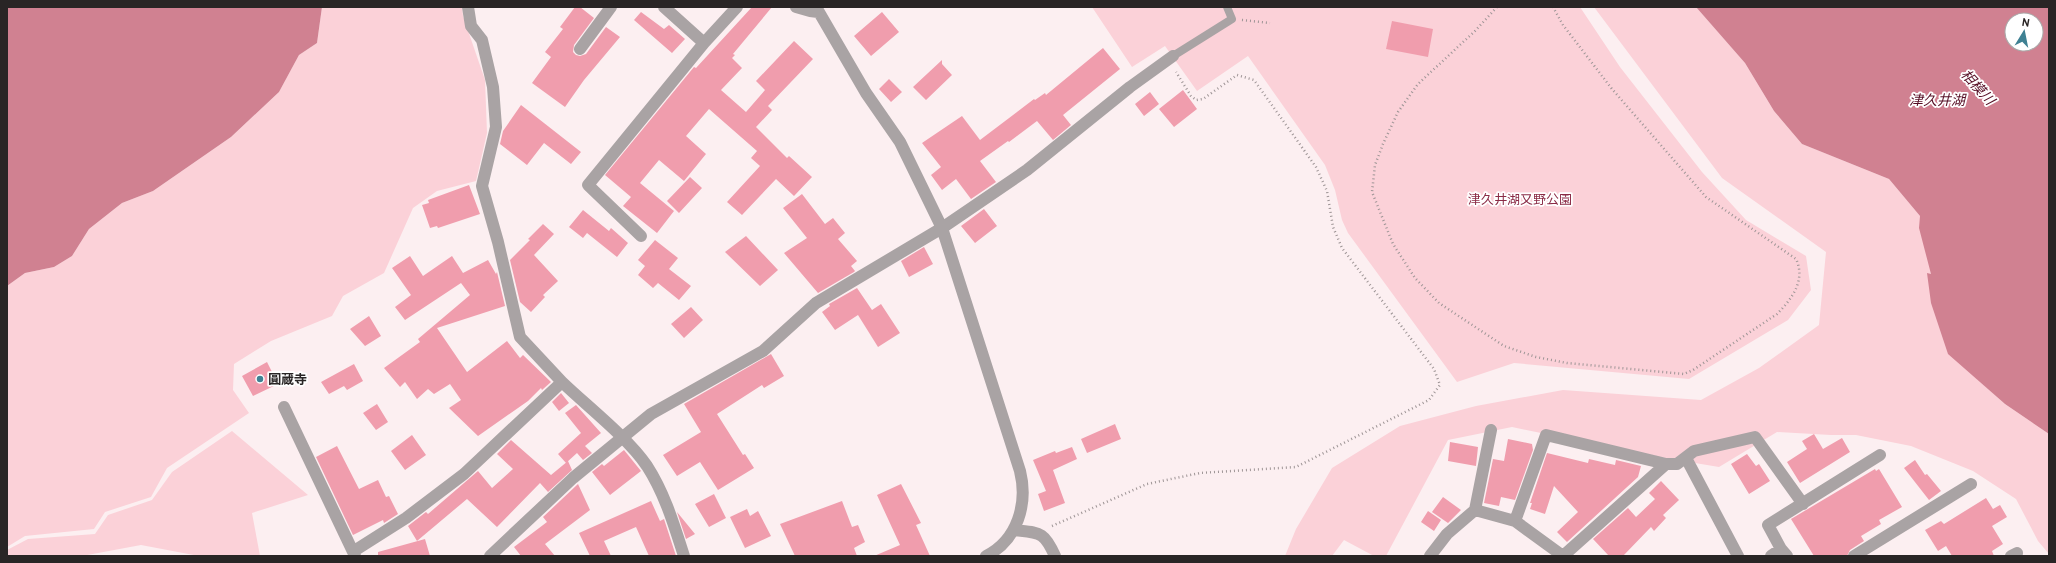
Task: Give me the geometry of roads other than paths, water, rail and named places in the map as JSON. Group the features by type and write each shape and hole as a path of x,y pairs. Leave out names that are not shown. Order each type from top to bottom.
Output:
{"street":[{"path":"468,7 472,26 482,40 493,88 496,127 482,186 498,242 520,337 562,382 623,439 646,466 668,506 684,556"},
{"path":"580,49 612,7"},
{"path":"664,7 704,43"},
{"path":"641,236 588,185 704,43 737,7"},
{"path":"796,7 810,12 817,9 866,93 900,142 942,228 1024,487 1024,498 1014,530 1002,546 986,556"},
{"path":"490,556 572,478 623,439 651,414 763,351 816,303 942,228 1027,170 1130,87 1170,58"},
{"path":"284,407 354,553 406,518 464,474 562,382"},
{"path":"1430,556 1447,534 1475,510 1491,430"},
{"path":"1515,521 1546,435 1666,464 1677,464 1694,451 1755,437 1803,504"},
{"path":"1779,554 1768,525 1880,455"},
{"path":"1686,458 1738,556"},
{"path":"1475,510 1515,521 1563,556 1666,464"},
{"path":"1854,556 1971,484"},
{"path":"1014,530 1038,532 1048,539 1055,556"}],"lane":[{"path":"1170,58 1232,19 1227,7"}],"water":[{"path":"7,7 322,7 317,43 299,55 279,92 231,137 153,191 122,203 89,229 72,256 54,267 25,273 7,286"},
{"name":"津久井湖","path":"1696,7 2049,7 2049,434 2005,404 1948,354 1931,303 1927,273 1931,274 1919,228 1920,216 1889,179 1802,144 1774,111 1745,63"}],"place":[{"name":"圓蔵寺","path":"260,379"}],"water label":[{"name":"相模川","path":"1978,87"}],"park label":[{"name":"津久井湖又野公園","path":"1520,199"}]}
